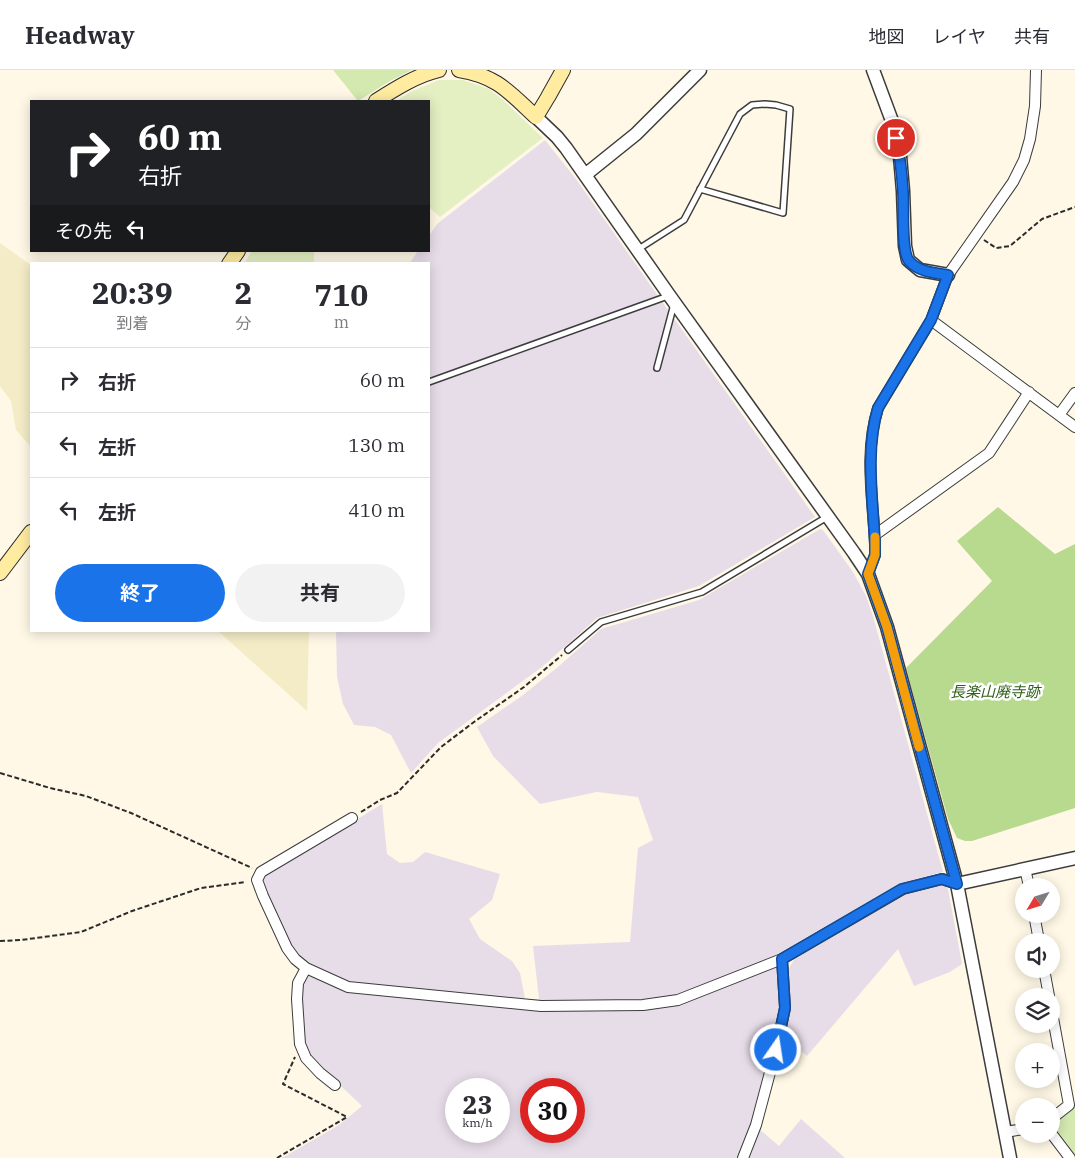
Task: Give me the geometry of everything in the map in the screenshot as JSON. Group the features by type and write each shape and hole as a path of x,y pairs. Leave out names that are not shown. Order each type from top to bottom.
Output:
{"main road":[{"path":"378,100 429,72 439,70"},
{"path":"459,70 481,75 504,87 536,117 563,70"},
{"path":"0,574 30,533"}],"street":[{"path":"585,175 636,134 700,70"},
{"path":"873,70 892,121 900,156 905,246 908,260 920,270 948,275"},
{"path":"868,574 875,555 870,453 878,408 931,320 948,275 1013,182 1024,160 1030,139 1035,106 1036,70"},
{"path":"536,117 556,137 585,175 671,299 868,574 887,627 957,884 1010,1158"},
{"path":"931,320 1075,427"},
{"path":"875,535 989,453 1029,392"},
{"path":"1059,415 1075,393"},
{"path":"352,818 259,876 263,896 287,948 295,959 306,968 348,987 541,1006 643,1005 678,1000 782,959 902,889 942,879 957,884 1075,858"},
{"path":"1025,869 1027,878"},
{"path":"743,1158 756,1125 785,1008 782,959"},
{"path":"306,968 298,983 297,999 300,1044 306,1058 335,1085"},
{"path":"1056,1033 1070,1105 1060,1112"},
{"path":"1005,1132 1015,1130"},
{"path":"1059,1143 1070,1158"}],"lane":[{"path":"637,250 684,220 700,189 740,114 752,105 776,105 790,109 782,213 700,189"},
{"path":"657,368 671,299"},
{"path":"430,382 671,299"},
{"path":"568,650 601,622 702,592 827,516"}],"path":[{"path":"976,235 996,248 1010,246 1042,219 1075,207"},
{"path":"352,818 380,800 397,793 441,747 524,687 568,650"},
{"path":"0,773 50,788 86,796 131,813 259,876"},
{"path":"0,941 80,932 132,911 201,888 259,876"},
{"path":"277,1158 347,1117 283,1084 300,1044"}],"shaded area":[{"path":"545,140 576,179 815,517 699,586 597,618 542,667 438,743 411,773 391,735 375,727 354,725 343,704 337,677 336,632 430,632 430,262 410,262 417,252 430,252 430,234 437,224"},
{"path":"0,243 30,264 30,446 16,430 11,401 0,386"},
{"path":"820,529 823,530 853,572 866,596 943,872 890,889 780,953 781,1008 751,1128 739,1158 282,1158 339,1125 362,1106 309,1056 303,1040 300,1010 303,960 294,950 262,883 266,875 382,804 387,854 400,863 413,862 425,852 500,874 492,900 469,919 480,939 512,961 520,973 525,999 539,999 533,946 630,942 638,848 653,840 638,797 597,792 540,804 493,756 477,727 523,695 601,629 699,600"},
{"path":"219,632 309,632 307,711"},
{"path":"945,885 948,889 962,964 950,972 914,986 898,949 807,1056 784,1036 790,1005 789,968 796,956 909,893 930,886"},
{"path":"801,1119 845,1158 748,1158 759,1129 779,1146"}],"green space":[{"path":"333,70 412,70 360,100 357,100"},
{"path":"439,80 463,80 489,89 543,138 440,217 430,208 430,100 398,100 412,91"},
{"path":"251,252 314,252 314,262 245,262"},
{"name":"長楽山廃寺跡","path":"998,507 1055,554 1075,544 1075,808 972,841 965,841 957,838 948,819 906,668 992,581 957,541"},
{"path":"1075,1106 1075,1154 1060,1134 1060,1116"}],"slow traffic":[{"path":"875,537 875,555 868,574 887,627 919,747"}],"route":[{"path":"776,1050 785,1008 782,959 902,889 942,879 957,884 887,627 868,574 875,555 870,453 878,408 931,320 948,275 920,270 908,260 905,246 900,156 896,138"}]}
